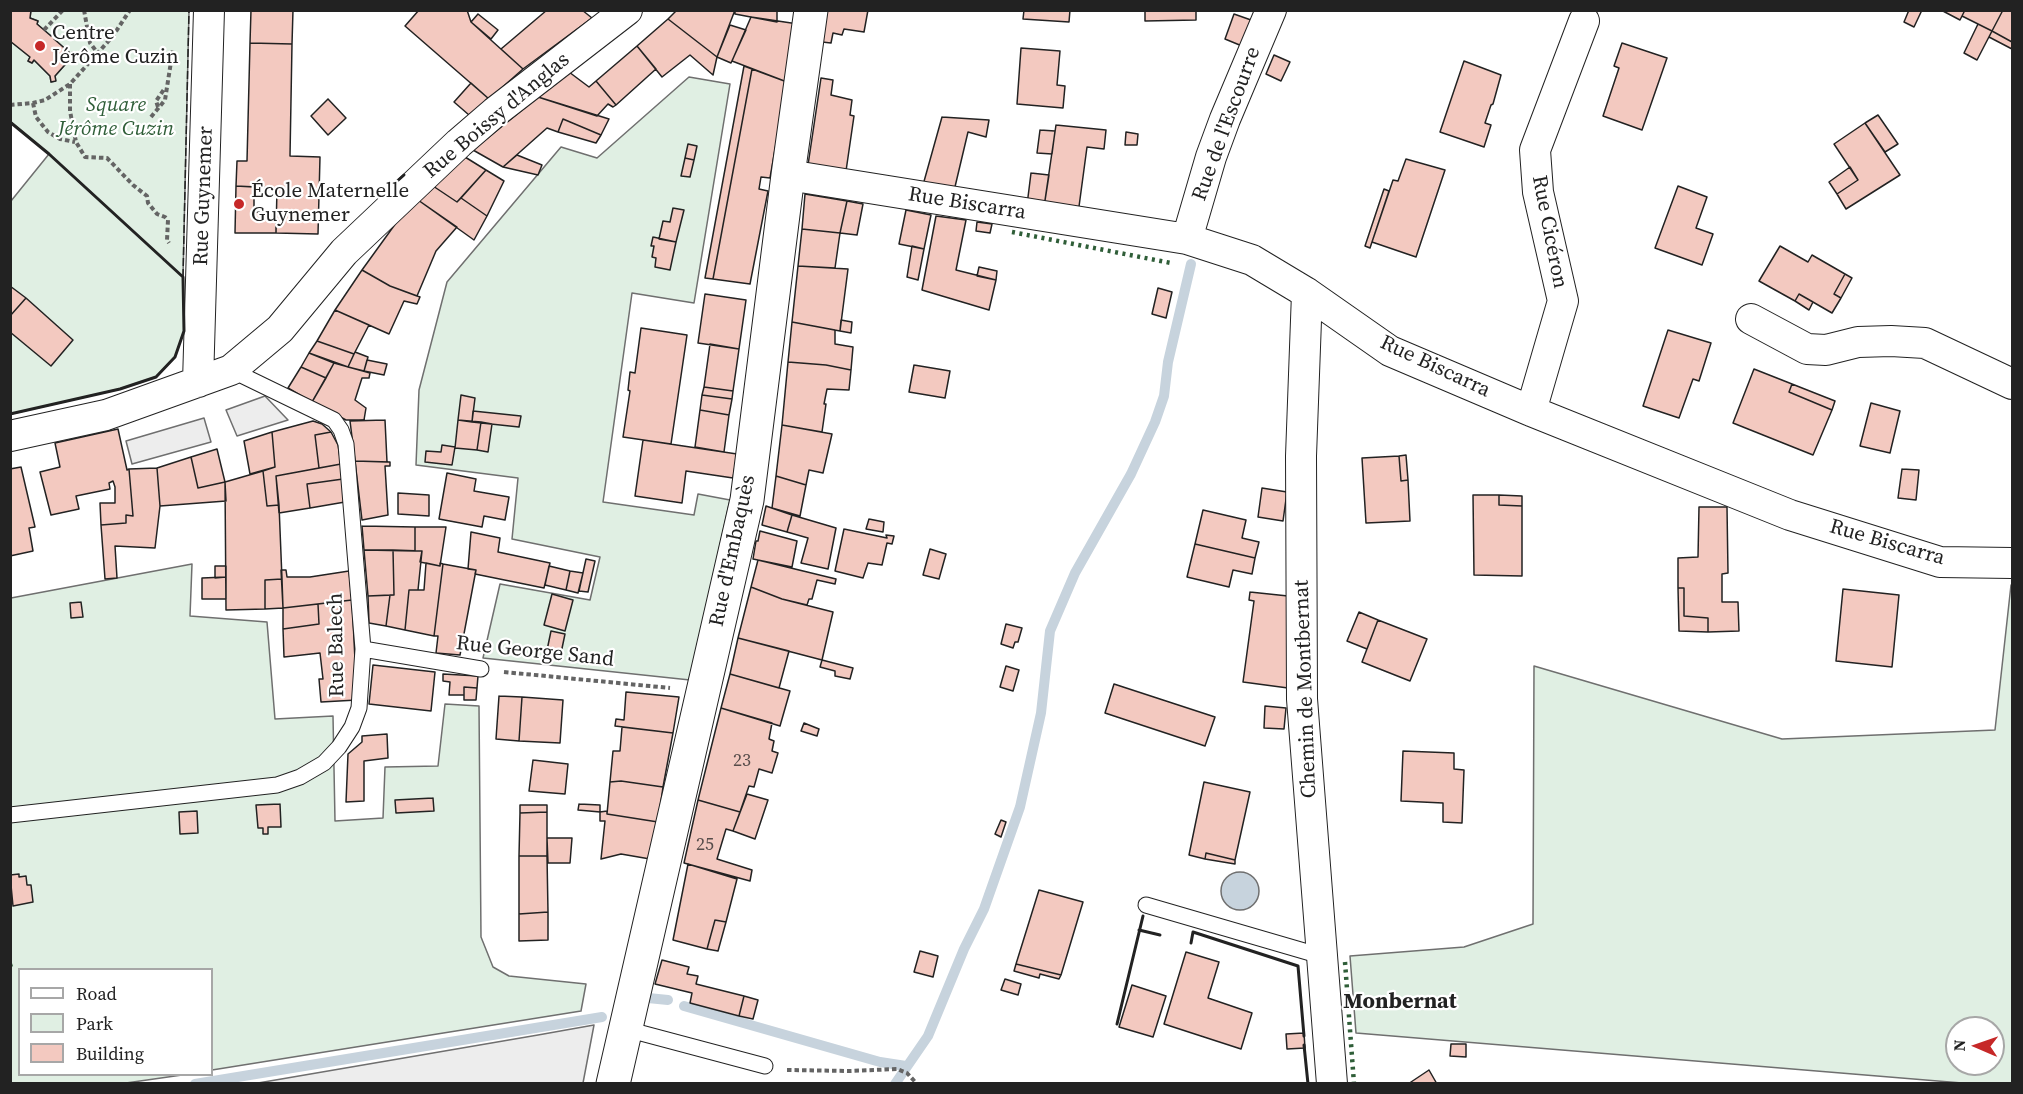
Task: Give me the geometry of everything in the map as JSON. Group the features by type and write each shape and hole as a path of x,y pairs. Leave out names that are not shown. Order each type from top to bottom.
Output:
{"street":[{"name":"Rue Guynemer","path":"198,382 209,10"},
{"name":"Rue Boissy d'Anglas","path":"10,436 106,414 231,370 280,329 344,252 459,143 495,112 627,10"},
{"name":"Rue d'Embaquès","path":"613,1083 747,500 811,10"},
{"name":"Rue de l'Escourre","path":"1186,239 1225,119 1271,10"},
{"name":"Rue Cicéron","path":"1531,411 1563,301 1538,192 1535,150 1584,21"},
{"name":"Rue Biscarra","path":"788,175 1186,239 1252,260 1307,293 1390,351 1531,411 1790,515 1940,562 2013,563"},
{"name":"Chemin de Montbernat","path":"1307,293 1301,456 1302,699 1332,1083"},
{"path":"1751,320 1807,349 1826,350 1858,342 1924,343 2013,384"}],"lane":[{"name":"Rue Balech","path":"10,815 277,785 300,777 324,763 339,747 352,727 359,708 363,649 346,444 334,420 231,370"},
{"name":"Rue George Sand","path":"363,649 481,669"},
{"path":"1146,905 1322,956"},
{"path":"626,1029 765,1066"}],"path":[{"path":"44,30 63,10"},
{"path":"84,10 90,43 97,52"},
{"path":"10,105 45,100 70,84 112,36 130,10"},
{"path":"151,117 165,100 174,45"},
{"path":"70,84 70,111 76,142 85,157 106,158 147,196 148,203 157,214 168,220 167,240 173,247"},
{"path":"158,107 156,101 166,88"},
{"path":"33,103 36,117 48,132 76,142"},
{"name":"Rue George Sand","path":"481,669 703,691"},
{"path":"765,1066 799,1071 897,1069 907,1073 917,1083"}],"green space":[{"name":"Square Jérôme Cuzin","path":"31,11 189,11 183,277 184,331 175,357 156,377 120,389 11,414 11,201 49,154 11,122 10,41 30,57 28,61 32,63 34,60 50,76 51,82 55,81 55,76 71,58 76,57 74,53 70,53 54,39 56,36 54,33 51,36 37,24 38,21 30,18"},
{"path":"689,77 730,84 694,303 632,293 603,502 694,515 698,494 730,500 690,680 483,658 500,584 590,600 600,557 512,539 518,478 416,465 419,390 447,282 561,147 597,158"},
{"path":"192,564 190,616 267,622 275,719 333,716 335,821 383,818 385,767 438,766 445,704 479,706 481,937 493,967 509,976 586,984 581,1011 213,1070 213,968 18,968 18,1076 175,1076 126,1083 11,1084 11,598"},
{"path":"2012,585 2012,1083 1962,1083 1356,1033 1350,956 1464,947 1533,924 1534,666 1782,739 1995,730"}],"shaded area":[{"path":"265,396 288,420 237,436 226,410"},
{"path":"204,418 211,442 132,464 126,441"},
{"path":"1240,872 1253,878 1259,891 1253,904 1240,910 1227,904 1221,891 1227,878"},
{"path":"594,1025 583,1083 258,1083 538,1035"}],"building":[{"name":"Centre Jérôme Cuzin","path":"10,10 31,10 30,18 38,21 37,24 51,36 53,33 56,36 54,39 70,53 74,52 76,57 71,58 55,76 56,81 51,82 50,76 34,60 32,63 28,61 30,57 10,41"},
{"path":"251,10 293,10 292,44 250,43"},
{"path":"419,10 467,10 471,22 523,69 489,99 405,26"},
{"path":"547,10 582,10 592,18 523,69 501,49"},
{"path":"677,10 735,10 717,57 668,19"},
{"path":"735,10 777,10 777,22 735,14"},
{"path":"826,10 868,10 864,32 844,29 842,35 833,33 831,43 822,42"},
{"path":"1024,10 1070,10 1069,22 1023,19"},
{"path":"1145,10 1196,10 1196,20 1145,21"},
{"path":"1909,10 1922,10 1914,27 1904,22"},
{"path":"1941,10 1965,10 1960,20"},
{"path":"1965,10 2003,10 1992,31 1962,16"},
{"path":"2003,10 2012,10 2012,42 1992,31"},
{"path":"478,14 498,30 491,39 471,22"},
{"path":"1234,14 1251,20 1242,46 1225,39"},
{"path":"751,17 798,24 787,82 732,61"},
{"path":"668,19 717,57 713,75 690,55 662,77 637,46"},
{"path":"1978,24 1992,31 1977,60 1964,53"},
{"path":"730,25 746,30 731,63 717,57"},
{"path":"1992,31 2012,42 2012,49 1989,37"},
{"path":"250,43 292,44 290,156 320,157 318,234 276,233 277,188 236,186 237,161 247,161"},
{"path":"1622,43 1667,58 1642,130 1603,116 1619,68 1614,66"},
{"path":"637,46 656,69 616,105 596,81"},
{"path":"1021,48 1060,51 1057,85 1065,86 1063,108 1017,104"},
{"path":"1274,55 1290,62 1281,81 1266,74"},
{"path":"1464,61 1501,75 1485,123 1491,125 1484,147 1440,132"},
{"path":"744,66 752,69 713,279 705,278"},
{"path":"752,69 787,82 770,178 761,177 759,189 768,191 750,284 713,279"},
{"path":"569,72 589,87 596,81 616,105 613,107 608,104 597,116 538,97"},
{"path":"821,78 833,80 831,95 852,100 850,115 854,116 846,171 808,165"},
{"path":"471,83 489,99 469,115 454,102"},
{"path":"538,97 609,119 601,135 563,119 558,132 547,128 503,167 473,150"},
{"path":"328,99 346,118 328,135 311,116"},
{"path":"1878,115 1898,144 1885,152 1865,123"},
{"path":"942,117 989,120 986,137 968,132 954,191 923,185"},
{"path":"563,119 601,135 596,143 558,132"},
{"path":"1865,123 1900,175 1846,209 1837,194 1858,180 1834,144"},
{"path":"1056,125 1106,130 1104,149 1087,147 1078,214 1044,207"},
{"path":"1040,130 1055,131 1052,154 1037,153"},
{"path":"1126,132 1138,134 1137,145 1125,145"},
{"path":"688,144 697,146 694,160 685,158"},
{"path":"517,155 542,165 538,175 503,167"},
{"path":"465,157 486,170 457,202 433,186"},
{"path":"685,158 694,160 690,177 681,176"},
{"path":"1406,159 1445,170 1416,257 1372,242 1393,180 1398,181"},
{"path":"1850,167 1858,180 1837,194 1829,182"},
{"path":"486,170 504,181 487,216 461,198"},
{"path":"1031,173 1049,175 1044,207 1027,205"},
{"path":"236,186 254,187 254,212 276,213 276,233 235,233"},
{"path":"433,186 457,202 461,198 487,216 474,240 418,200"},
{"path":"1678,186 1707,197 1696,228 1713,234 1702,265 1655,248"},
{"path":"1384,189 1389,191 1370,248 1365,246"},
{"path":"805,194 847,201 840,233 802,229"},
{"path":"418,200 457,227 436,251 417,296 390,286 362,270 396,223"},
{"path":"847,201 863,204 857,235 840,233"},
{"path":"673,208 684,210 676,242 659,239 663,221 670,222"},
{"path":"906,210 931,215 924,249 899,244"},
{"path":"936,216 966,220 956,270 996,280 989,310 922,290"},
{"path":"977,222 992,224 990,233 976,231"},
{"path":"802,229 840,233 835,268 798,266"},
{"path":"653,237 676,242 670,270 655,267 656,258 652,257 654,246 651,246"},
{"path":"912,246 924,249 918,280 907,277"},
{"path":"1780,246 1808,262 1812,255 1845,274 1834,294 1841,298 1832,313 1799,294 1795,301 1759,281"},
{"path":"798,266 848,269 840,331 792,322"},
{"path":"979,267 997,271 996,280 977,276"},
{"path":"362,270 390,286 420,297 417,304 404,301 389,334 335,310"},
{"path":"1845,274 1852,278 1841,298 1834,294"},
{"path":"10,286 26,298 10,316"},
{"path":"1158,288 1172,292 1166,318 1152,314"},
{"path":"705,294 746,300 739,349 698,343"},
{"path":"1799,294 1813,302 1809,310 1795,301"},
{"path":"26,298 73,340 51,366 10,332 10,316"},
{"path":"335,310 369,325 354,354 317,341"},
{"path":"841,320 852,322 851,333 840,331"},
{"path":"792,322 835,330 835,344 853,347 851,370 826,365 788,362"},
{"path":"641,328 687,335 671,444 623,437 630,391 628,390 630,372 635,373"},
{"path":"1668,330 1711,343 1699,381 1693,379 1679,418 1643,406"},
{"path":"317,341 354,354 348,367 309,353"},
{"path":"710,344 739,349 733,391 704,387"},
{"path":"355,352 368,357 364,371 348,367"},
{"path":"309,353 334,363 326,378 301,367"},
{"path":"367,360 387,364 384,375 364,371"},
{"path":"788,362 826,365 851,370 849,390 827,389 822,432 782,425"},
{"path":"334,363 370,373 369,378 362,378 355,400 366,408 364,420 346,420 312,402"},
{"path":"914,365 950,371 945,398 909,392"},
{"path":"301,367 326,378 312,402 288,388"},
{"path":"1754,369 1792,384 1789,392 1832,410 1813,455 1733,423"},
{"path":"1792,384 1835,401 1832,410 1789,392"},
{"path":"704,387 733,391 732,399 702,395"},
{"path":"461,395 475,398 472,422 458,420"},
{"path":"702,395 732,399 729,415 700,410"},
{"path":"1871,403 1900,411 1890,453 1860,446"},
{"path":"700,410 729,415 724,452 695,447"},
{"path":"473,411 521,416 519,427 472,422"},
{"path":"385,420 387,462 355,461 350,421"},
{"path":"458,420 481,422 477,450 455,448"},
{"path":"313,421 322,424 331,432 315,435 319,468 276,476 279,505 267,506 263,471 275,467 272,432"},
{"path":"481,422 492,424 488,452 477,450"},
{"path":"782,425 832,434 823,473 809,470 806,485 776,476"},
{"path":"118,429 127,470 129,469 133,516 126,515 126,523 101,525 100,503 115,503 113,481 109,483 110,489 76,496 79,509 51,515 40,472 60,467 55,443"},
{"path":"272,432 275,467 250,474 244,441"},
{"path":"331,432 338,445 341,464 319,468 315,435"},
{"path":"643,440 737,454 733,478 686,471 682,503 635,496"},
{"path":"442,445 455,447 452,465 425,462 426,451 441,452"},
{"path":"217,449 225,482 198,488 191,457"},
{"path":"1406,455 1408,480 1401,481 1399,456"},
{"path":"1399,456 1401,481 1408,480 1410,521 1366,523 1362,458"},
{"path":"191,457 198,488 225,482 226,501 160,506 157,468"},
{"path":"355,461 390,462 390,466 385,466 388,515 362,520"},
{"path":"341,464 343,479 307,484 310,508 279,513 276,476"},
{"path":"21,467 35,527 29,528 33,551 10,556 10,469"},
{"path":"157,468 160,506 155,548 115,546 117,578 105,579 101,525 126,523 126,515 133,516 129,469"},
{"path":"1902,469 1919,470 1916,500 1898,498"},
{"path":"263,471 267,506 279,505 282,579 265,580 265,609 226,610 225,482"},
{"path":"447,473 476,479 474,491 509,497 505,520 484,516 482,527 439,519"},
{"path":"776,476 806,485 800,516 772,508"},
{"path":"343,479 345,502 310,508 307,484"},
{"path":"1262,488 1287,492 1283,521 1258,517"},
{"path":"398,493 429,495 429,516 398,514"},
{"path":"1473,495 1499,495 1499,505 1522,506 1522,576 1474,575"},
{"path":"1499,495 1522,496 1522,506 1499,505"},
{"path":"766,506 792,515 787,532 762,525"},
{"path":"1699,507 1727,507 1728,573 1722,574 1722,602 1738,602 1739,631 1708,632 1708,618 1684,616 1684,588 1678,588 1678,558 1698,557"},
{"path":"1203,510 1246,520 1242,538 1259,542 1255,558 1195,544"},
{"path":"792,515 836,528 828,569 801,563 808,538 787,532"},
{"path":"869,519 884,522 883,532 866,529"},
{"path":"362,526 415,527 415,551 364,550"},
{"path":"415,527 446,527 440,566 420,562 422,551 415,551"},
{"path":"844,529 887,538 886,535 894,536 892,544 887,543 882,565 868,563 863,578 835,571"},
{"path":"760,531 797,541 792,567 753,559"},
{"path":"471,532 500,538 498,552 550,563 544,588 475,574 476,570 468,569"},
{"path":"1195,544 1255,558 1252,574 1233,570 1229,587 1187,577"},
{"path":"930,549 946,554 939,579 923,575"},
{"path":"364,550 393,550 394,595 368,596"},
{"path":"393,550 422,551 418,590 409,590 405,630 386,626 390,595 394,595"},
{"path":"586,559 595,561 588,592 579,591"},
{"path":"758,560 836,579 835,584 817,580 812,599 809,599 807,605 782,599 751,587"},
{"path":"426,563 440,566 440,563 443,564 434,636 405,630 409,590 424,590"},
{"path":"443,564 476,570 460,655 436,653 438,636 434,636"},
{"path":"215,566 226,566 226,577 215,578"},
{"path":"549,566 570,571 566,590 545,585"},
{"path":"281,570 286,570 287,577 310,577 349,571 352,600 283,608"},
{"path":"570,571 583,573 578,593 566,590"},
{"path":"226,577 226,599 202,599 202,578"},
{"path":"282,579 283,608 265,609 265,580"},
{"path":"751,587 782,599 833,612 822,660 738,638"},
{"path":"1678,588 1684,588 1684,616 1708,618 1708,632 1679,631"},
{"path":"1843,589 1899,595 1892,667 1836,661"},
{"path":"1250,592 1288,596 1288,688 1243,682 1254,601 1249,600"},
{"path":"552,594 573,600 565,631 544,625"},
{"path":"390,595 386,626 369,623 368,596"},
{"path":"352,600 357,700 321,702 319,679 323,679 320,653 284,657 283,629 319,624 318,604"},
{"path":"81,602 83,617 71,618 70,603"},
{"path":"318,604 319,624 283,629 283,608"},
{"path":"1359,612 1378,620 1367,649 1347,641"},
{"path":"1378,620 1427,639 1410,681 1362,662"},
{"path":"1006,624 1022,628 1018,642 1015,642 1013,648 1001,644"},
{"path":"551,631 565,634 560,658 546,655"},
{"path":"738,638 789,651 779,688 730,674"},
{"path":"822,660 853,668 850,679 835,676 835,671 820,667"},
{"path":"373,665 435,672 431,711 369,704"},
{"path":"1006,666 1019,670 1013,691 1000,687"},
{"path":"443,674 478,676 477,688 464,687 464,695 449,695 450,682 443,681"},
{"path":"730,674 790,691 780,726 721,708"},
{"path":"1114,684 1215,717 1205,746 1105,713"},
{"path":"464,687 477,688 476,700 464,700"},
{"path":"626,692 679,697 673,733 615,726 616,719 624,720"},
{"path":"499,696 522,697 519,741 496,739"},
{"path":"522,697 563,700 560,743 519,741"},
{"path":"1265,706 1286,708 1284,729 1264,728"},
{"path":"721,708 772,723 769,739 774,741 772,751 778,753 772,773 759,769 754,787 749,786 740,812 698,800"},
{"path":"804,723 819,729 817,736 801,731"},
{"path":"622,727 673,733 663,787 621,781 610,782 613,751 620,751"},
{"path":"387,734 388,758 364,761 364,801 346,802 348,754 362,742 362,736"},
{"path":"1403,751 1454,753 1454,769 1464,770 1462,823 1443,822 1443,803 1401,801"},
{"path":"533,760 568,764 565,794 529,791"},
{"path":"621,781 663,787 658,822 607,814 610,782"},
{"path":"1204,782 1250,792 1235,860 1206,853 1205,859 1189,855"},
{"path":"747,794 768,800 755,839 733,831"},
{"path":"433,798 434,811 396,813 395,800"},
{"path":"698,800 740,812 733,831 726,829 717,859 752,870 750,881 684,863"},
{"path":"280,804 281,827 268,827 268,834 263,834 263,828 258,828 256,805"},
{"path":"579,804 600,805 600,812 578,810"},
{"path":"520,805 547,805 547,812 520,813"},
{"path":"197,811 198,833 180,834 179,812"},
{"path":"607,811 607,814 658,822 650,859 621,854 601,859 605,821 600,821 600,812"},
{"path":"547,812 547,856 519,856 520,813"},
{"path":"1001,820 1006,822 1001,837 995,834"},
{"path":"547,838 572,838 570,863 548,863"},
{"path":"1206,853 1235,860 1235,864 1205,859"},
{"path":"519,856 547,856 548,912 519,914"},
{"path":"688,864 737,879 726,922 715,920 707,949 673,940"},
{"path":"19,874 19,877 26,876 27,885 31,885 33,902 13,906 10,875"},
{"path":"1039,890 1083,902 1061,975 1016,964"},
{"path":"548,912 548,940 519,941 519,914"},
{"path":"715,920 726,922 718,951 707,949"},
{"path":"920,951 938,956 933,977 914,972"},
{"path":"1186,952 1219,962 1208,998 1252,1013 1241,1049 1164,1024"},
{"path":"662,960 689,967 687,974 698,976 696,984 744,996 739,1016 690,1003 692,993 655,984"},
{"path":"1016,964 1061,975 1059,979 1040,974 1039,978 1014,971"},
{"path":"1005,979 1021,984 1018,995 1001,990"},
{"path":"1132,985 1166,996 1153,1037 1119,1027"},
{"path":"744,996 758,1000 753,1019 739,1016"},
{"path":"1304,1033 1305,1048 1287,1049 1286,1034"},
{"path":"1451,1044 1466,1044 1466,1057 1450,1056"},
{"path":"1429,1070 1437,1084 1408,1084"}],"waterway":[{"path":"895,1084 928,1036 964,949 984,909 1020,807 1041,713 1050,631 1075,573 1131,474 1155,422 1164,396 1168,362 1191,264"},
{"path":"648,998 668,1000"},
{"path":"684,1006 880,1062 906,1066"},
{"path":"195,1084 602,1017"}],"hedge":[{"path":"1012,232 1171,263"},
{"path":"1345,962 1354,1084"},
{"path":"10,964 12,971"}],"fence":[{"path":"183,277 189,10"}],"wall":[{"path":"10,122 49,154 183,277 184,331 175,357 156,377 120,389 10,414"},
{"path":"395,183 404,175"},
{"path":"1117,1024 1143,916"},
{"path":"1139,930 1160,935"},
{"path":"1191,943 1193,932 1298,966 1304,1036"},
{"path":"1304,1045 1308,1084"}],"place":[{"name":"Centre Jérôme Cuzin","path":"40,46"},
{"name":"École Maternelle Guynemer","path":"239,204"}],"district":[{"name":"Monbernat","path":"1400,1002"}]}
